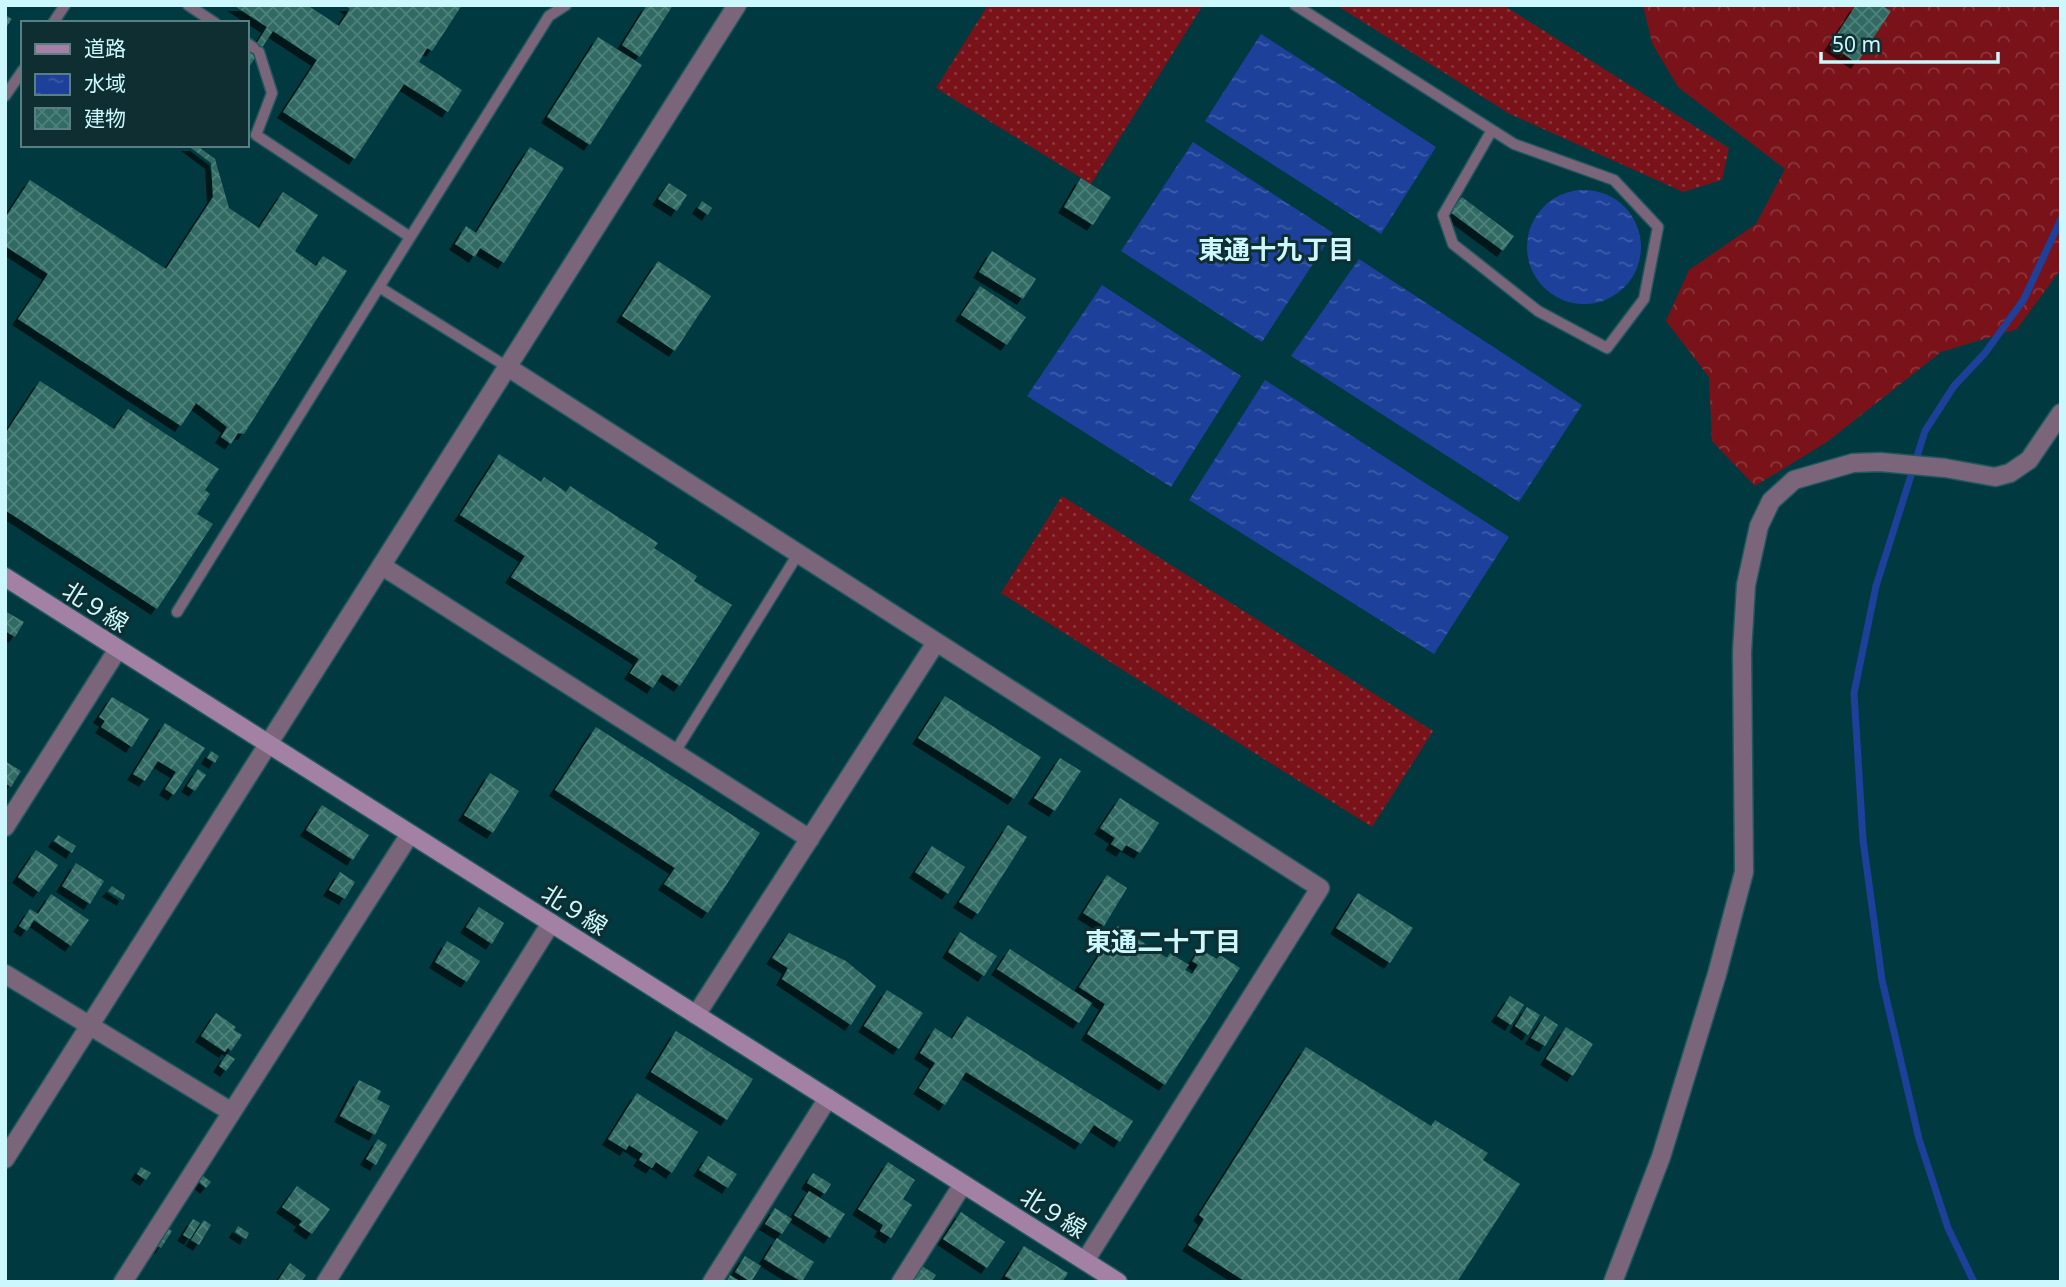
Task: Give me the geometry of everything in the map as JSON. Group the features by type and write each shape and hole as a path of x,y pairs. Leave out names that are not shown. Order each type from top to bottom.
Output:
{"street":[{"path":"5,1159 737,5"},
{"path":"509,368 935,644 1320,888 1085,1261"},
{"path":"1613,1282 1661,1157 1717,974 1744,872 1742,652 1746,585 1759,526 1771,501 1794,480 1853,463 1880,462 1945,468 1995,477 2010,474 2029,460 2061,414"},
{"path":"382,566 810,839"},
{"name":"北９線","path":"5,577 1085,1261 1106,1278"},
{"path":"696,1015 935,644"},
{"path":"5,827 118,649"},
{"path":"124,1282 230,1111 410,834"},
{"path":"326,1282 551,923"},
{"path":"5,974 230,1111"},
{"path":"712,1282 828,1098"},
{"path":"901,1282 963,1184"}],"lane":[{"path":"54,21 65,5"},
{"path":"188,5 212,21"},
{"path":"177,612 549,16 566,5"},
{"path":"1295,5 1492,130 1514,144 1614,180 1658,226 1644,299 1607,348 1538,312 1453,244 1443,215 1492,130"},
{"path":"253,47 272,93 256,135 410,237"},
{"path":"5,96 21,72"},
{"path":"379,287 509,368"},
{"path":"674,752 797,554"}],"green space":[{"path":"988,5 1203,5 1091,184 936,88"},
{"path":"1336,5 1503,5 1729,148 1722,180 1683,192 1510,114"},
{"path":"1643,5 2061,5 2061,269 2017,329 1941,352 1827,442 1755,486 1712,441 1709,377 1666,321 1689,270 1756,224 1785,169 1678,87 1652,43"},
{"path":"1062,496 1433,731 1372,827 1001,593"}],"water":[{"path":"1261,34 1436,147 1381,234 1205,121"},
{"path":"1193,142 1333,233 1262,342 1121,251"},
{"path":"1584,190 1606,195 1624,207 1636,225 1641,247 1636,269 1624,287 1606,299 1584,304 1562,299 1544,287 1532,269 1527,247 1532,225 1544,207 1562,195"},
{"path":"1359,259 1582,405 1519,502 1291,356"},
{"path":"1102,285 1241,376 1171,487 1027,396"},
{"path":"1265,380 1509,537 1434,654 1189,500"}],"building":[{"path":"233,5 307,5 339,26 350,9 345,5 462,5 432,51 427,48 419,62 462,90 448,112 404,84 355,159 283,112 317,60 273,31 248,68 248,56 267,27"},
{"path":"647,5 673,5 640,57 622,45"},
{"path":"1856,5 1881,5 1891,11 1857,63 1830,45"},
{"path":"5,15 12,19 5,29"},
{"path":"598,37 642,65 590,145 547,117"},
{"path":"190,147 199,147 215,159 229,208 259,228 283,192 318,215 295,251 316,266 323,256 347,271 244,434 238,433 231,444 221,437 227,427 196,403 181,426 18,319 48,274 5,246 5,218 30,180 166,269 213,197 211,163"},
{"path":"530,147 564,168 504,263 480,248 475,257 455,244 466,226 476,233"},
{"path":"1081,178 1111,197 1093,225 1064,207"},
{"path":"669,183 687,195 677,211 658,199"},
{"path":"1462,197 1514,236 1503,251 1450,212"},
{"path":"702,201 712,208 708,215 698,208"},
{"path":"992,251 1036,279 1023,299 979,272"},
{"path":"658,261 711,296 675,351 622,316"},
{"path":"980,286 1026,317 1007,345 961,315"},
{"path":"40,381 114,429 128,409 219,469 205,490 210,494 197,514 213,524 157,609 5,510 5,434"},
{"path":"499,454 541,482 544,477 566,492 570,486 658,543 654,548 697,576 694,581 732,605 680,686 662,674 653,688 630,673 639,659 511,577 525,556 460,515"},
{"path":"5,611 24,622 15,637 5,631"},
{"path":"945,696 1041,757 1014,799 918,738"},
{"path":"112,697 149,719 132,747 101,727 105,721 99,717"},
{"path":"165,723 205,748 174,795 165,789 176,772 158,761 145,781 133,774"},
{"path":"596,727 760,833 708,913 664,884 675,868 555,790"},
{"path":"211,751 219,756 215,763 207,758"},
{"path":"1060,758 1081,771 1055,811 1034,798"},
{"path":"5,761 21,771 11,787 5,783"},
{"path":"198,769 206,775 195,791 187,786"},
{"path":"490,773 519,791 493,833 464,815"},
{"path":"1120,798 1159,823 1140,853 1126,845 1122,851 1111,844 1115,838 1100,828"},
{"path":"322,805 369,835 353,860 306,830"},
{"path":"1008,825 1027,837 978,914 959,902"},
{"path":"58,835 76,846 72,853 54,841"},
{"path":"932,846 965,867 948,894 915,872"},
{"path":"36,850 58,865 39,892 18,877"},
{"path":"76,863 104,881 90,904 62,886"},
{"path":"340,872 355,882 345,899 329,890"},
{"path":"1107,875 1127,888 1104,926 1083,913"},
{"path":"112,886 125,895 123,900 108,891"},
{"path":"1358,893 1413,928 1390,963 1336,928"},
{"path":"51,894 89,920 71,946 34,920 27,931 19,926 30,909 38,914"},
{"path":"479,907 504,923 492,944 466,927"},
{"path":"1118,926 1167,958 1170,953 1189,965 1185,970 1192,974 1198,965 1192,961 1200,949 1217,959 1220,955 1240,968 1165,1085 1087,1034 1105,1004 1079,987"},
{"path":"960,932 997,956 984,976 948,952"},
{"path":"789,933 846,961 876,986 851,1025 782,979 788,968 772,958"},
{"path":"447,941 480,961 467,982 435,962"},
{"path":"1010,949 1092,1003 1079,1023 997,969"},
{"path":"887,990 923,1013 899,1049 864,1026"},
{"path":"1510,996 1524,1005 1511,1025 1497,1016"},
{"path":"1527,1007 1540,1015 1528,1035 1515,1026"},
{"path":"216,1013 236,1027 234,1030 242,1035 231,1051 228,1048 225,1052 201,1036"},
{"path":"967,1016 1133,1121 1120,1142 1094,1125 1081,1144 966,1072 945,1105 919,1088 935,1063 920,1053 935,1028 952,1039"},
{"path":"1545,1016 1558,1025 1545,1046 1531,1038"},
{"path":"1566,1027 1593,1044 1573,1076 1546,1059"},
{"path":"676,1031 753,1079 727,1120 651,1072"},
{"path":"1306,1047 1431,1126 1435,1120 1488,1153 1483,1160 1520,1184 1457,1282 1246,1282 1188,1245 1204,1219 1199,1215"},
{"path":"227,1054 235,1059 226,1071 219,1066"},
{"path":"359,1080 381,1091 377,1099 390,1106 375,1135 340,1116"},
{"path":"637,1093 698,1132 672,1173 656,1162 652,1168 639,1160 643,1154 629,1145 626,1150 608,1139"},
{"path":"378,1139 387,1145 376,1165 366,1159"},
{"path":"708,1156 737,1174 728,1188 699,1170"},
{"path":"888,1162 915,1180 903,1199 912,1205 891,1238 880,1231 883,1225 858,1209"},
{"path":"141,1167 151,1173 146,1180 137,1174"},
{"path":"813,1173 831,1184 825,1194 807,1183"},
{"path":"202,1175 211,1182 206,1188 198,1181"},
{"path":"297,1186 330,1209 312,1234 299,1225 302,1221 282,1207"},
{"path":"809,1191 845,1214 830,1238 794,1215"},
{"path":"775,1208 792,1219 782,1234 765,1224"},
{"path":"961,1212 1005,1242 987,1268 943,1239"},
{"path":"193,1219 200,1223 190,1239 183,1235"},
{"path":"204,1220 211,1225 199,1245 191,1240"},
{"path":"163,1226 172,1231 161,1248 152,1243"},
{"path":"238,1226 249,1233 246,1239 235,1232"},
{"path":"777,1238 814,1262 802,1282 764,1259"},
{"path":"1024,1246 1068,1273 1062,1282 1015,1282 1005,1276"},
{"path":"745,1256 761,1266 751,1282 735,1272"},
{"path":"290,1263 306,1275 301,1282 277,1282"},
{"path":"922,1266 936,1275 931,1282 912,1282"},
{"path":"730,1275 741,1282 726,1282"}],"waterway":[{"path":"1974,1282 1948,1228 1919,1139 1882,980 1863,840 1854,693 1876,586 1925,431 1954,386 1985,353 2024,299 2061,219"}],"district":[{"name":"東通十九丁目","path":"1276,249"},
{"name":"東通二十丁目","path":"1163,941"}]}
